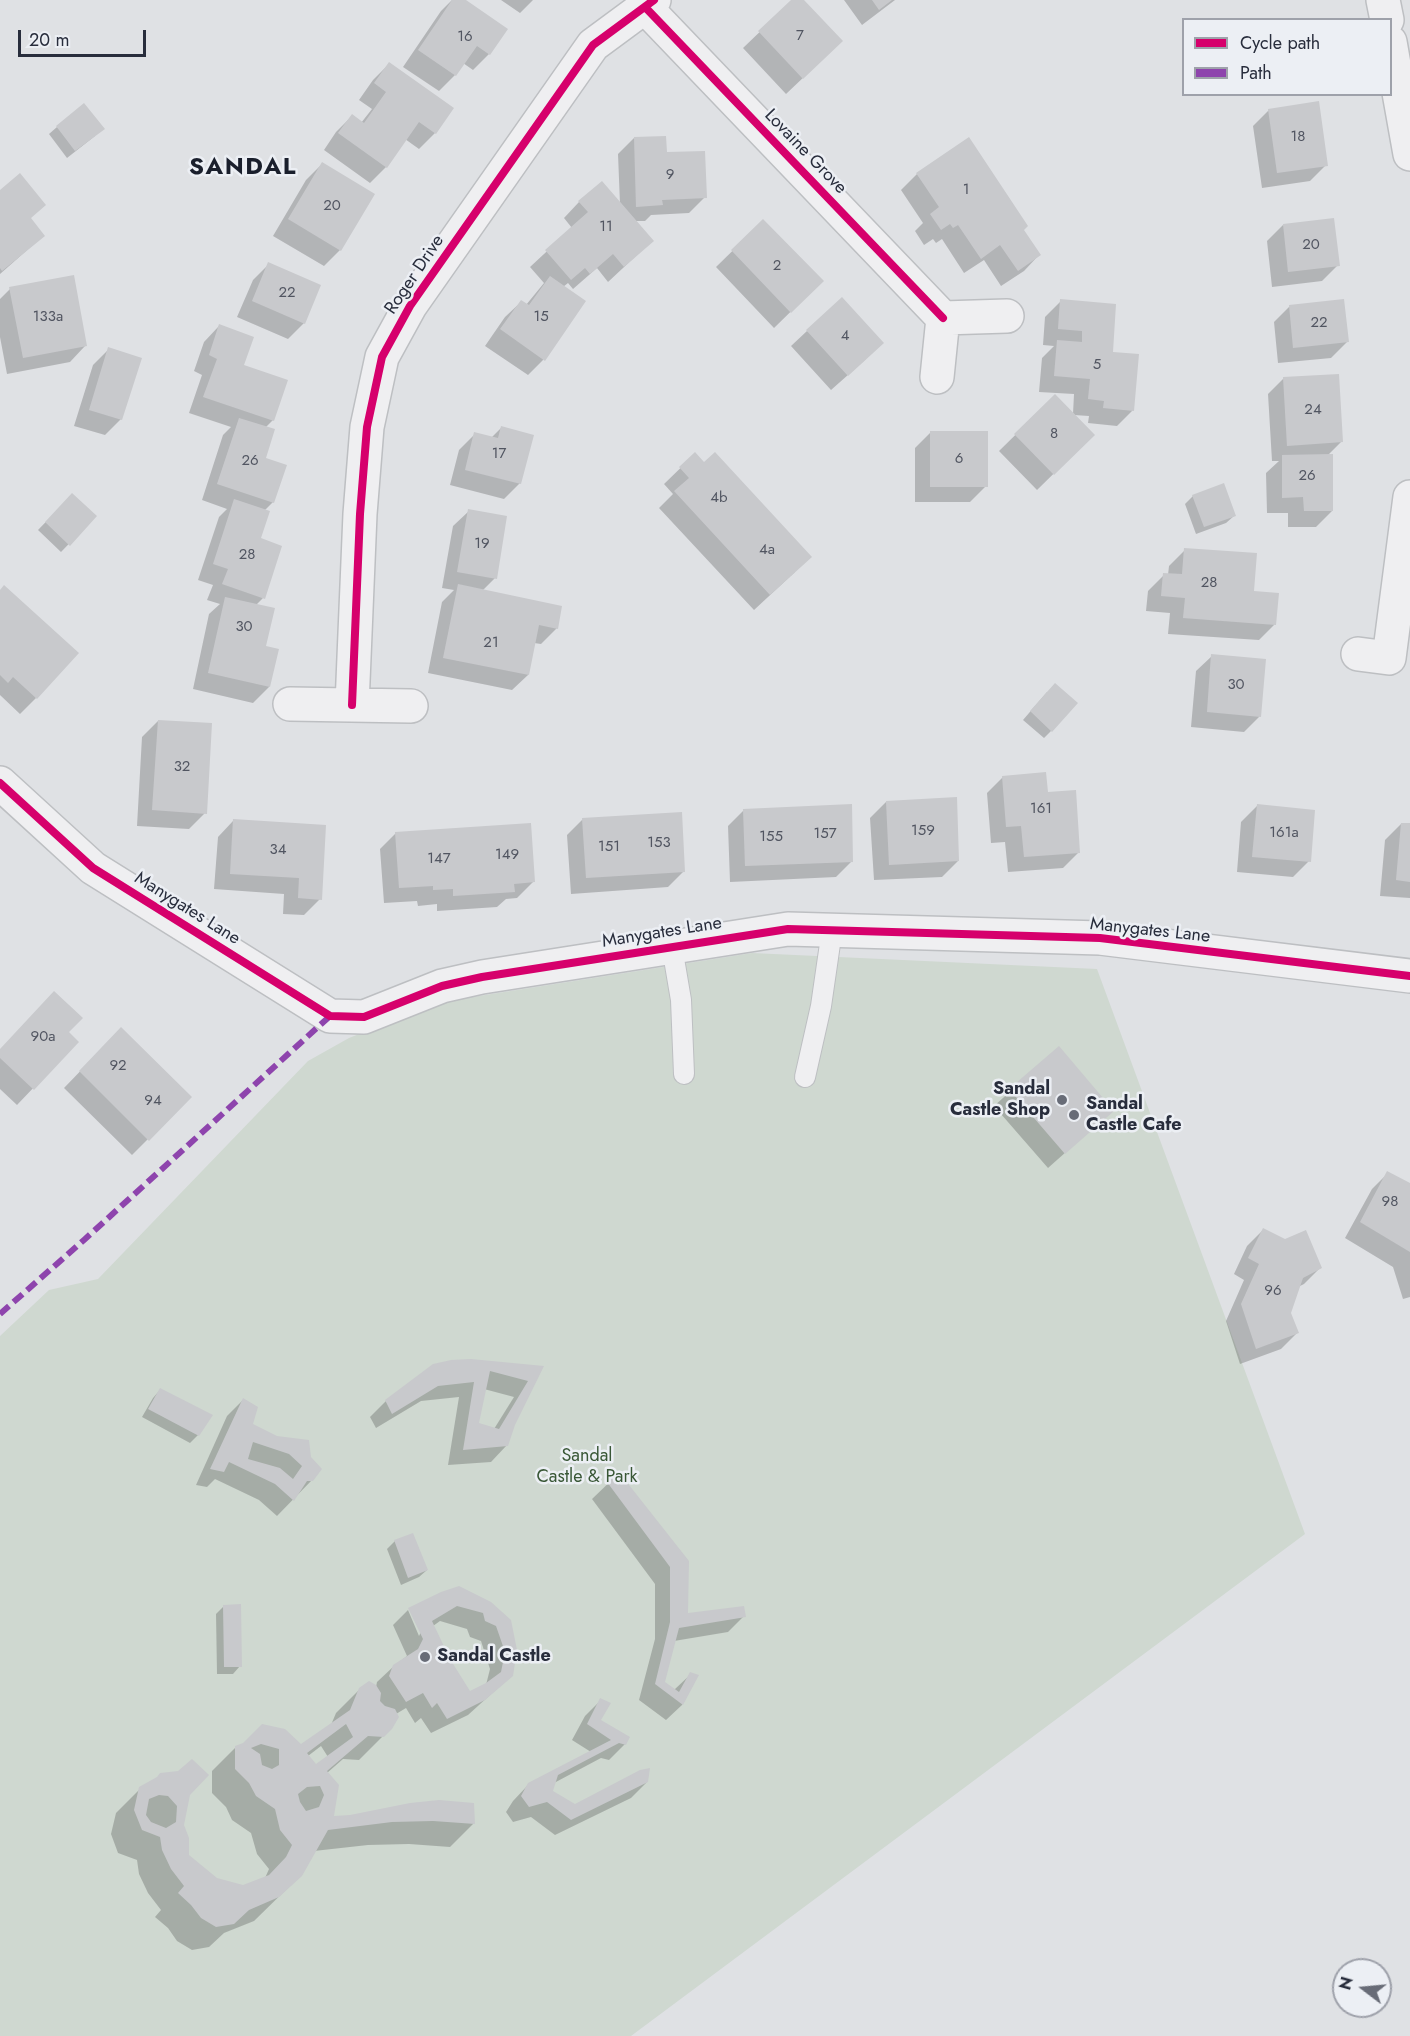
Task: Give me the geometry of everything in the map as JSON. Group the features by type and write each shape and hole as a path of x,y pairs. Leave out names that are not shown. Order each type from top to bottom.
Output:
{"street":[{"path":"1383,0 1387,18"},
{"name":"Lovaine Grove","path":"650,3 943,318"},
{"name":"Roger Drive","path":"352,705 360,514 368,427 382,357 410,306 593,45 650,3"},
{"path":"1392,53 1410,154"},
{"path":"938,377 943,318 1007,316"},
{"path":"1358,654 1389,658 1410,497"},
{"path":"290,705 411,706"},
{"name":"Manygates Lane","path":"0,783 93,868 330,1016 364,1017 442,986 482,977 788,929 1100,938 1410,976"}],"lane":[{"path":"805,1077 821,1006 832,930"},
{"path":"672,947 681,1000 684,1074"}],"green space":[{"name":"Sandal Castle & Park","path":"752,953 1097,969 1305,1534 631,2036 0,2036 0,1336 49,1290 98,1279 308,1061 349,1038 427,1007 466,998"}],"building":[{"path":"452,0 466,0 508,29 490,55 477,46 456,76 418,50"},
{"path":"791,0 804,0 843,41 803,79 758,31"},
{"path":"872,0 892,0 879,10"},
{"path":"389,62 454,108 436,134 419,122 387,168 338,133 352,114 364,123 386,92 374,83"},
{"path":"1319,101 1328,166 1277,173 1268,109"},
{"path":"84,103 105,129 75,151 56,126"},
{"path":"666,136 667,152 705,151 707,198 662,200 663,205 636,207 634,137"},
{"path":"969,137 1028,226 1024,230 1041,255 1018,271 1000,245 981,259 958,225 953,228 950,224 941,230 930,214 939,207 916,173"},
{"path":"322,162 375,194 341,251 288,219"},
{"path":"20,173 46,205 31,218 45,236 2,271 0,268 0,190"},
{"path":"602,181 654,241 624,267 613,254 590,274 585,268 571,280 545,250 588,212 578,201"},
{"path":"1334,218 1340,266 1288,272 1283,224"},
{"path":"763,219 824,281 791,313 731,250"},
{"path":"268,262 321,285 305,324 252,301"},
{"path":"74,275 87,346 23,358 9,287"},
{"path":"550,276 586,301 545,361 500,329 521,300 529,305"},
{"path":"842,297 884,343 848,376 806,330"},
{"path":"1060,299 1116,304 1113,352 1139,354 1134,411 1103,408 1104,401 1088,399 1090,379 1054,376 1057,340 1082,342 1082,331 1058,329"},
{"path":"1344,299 1349,342 1293,348 1289,305"},
{"path":"219,324 254,337 244,365 288,380 274,421 203,397 217,359 209,355"},
{"path":"108,347 142,358 122,420 89,410"},
{"path":"1339,374 1343,442 1287,446 1283,377"},
{"path":"1055,394 1095,435 1054,475 1014,434"},
{"path":"239,418 275,429 266,458 287,465 274,503 217,484"},
{"path":"501,426 534,435 521,484 465,470 474,432 498,438"},
{"path":"930,431 988,431 988,487 930,487"},
{"path":"695,452 704,462 715,452 812,557 770,595 674,491 689,478 679,467"},
{"path":"1333,454 1333,511 1304,511 1303,497 1282,498 1282,455"},
{"path":"1224,483 1236,516 1204,527 1192,495"},
{"path":"72,493 97,516 70,546 45,522"},
{"path":"234,499 270,511 261,538 282,546 265,599 222,584 228,569 213,564"},
{"path":"468,509 507,516 497,579 457,572"},
{"path":"1184,548 1257,553 1254,591 1279,593 1276,625 1183,618 1185,598 1161,596 1163,573 1182,574"},
{"path":"458,584 562,606 558,629 539,625 529,675 443,658"},
{"path":"4,585 79,653 37,699 13,677 8,683 0,675 0,590"},
{"path":"225,597 275,608 266,646 279,649 270,687 208,673"},
{"path":"1211,654 1266,659 1261,717 1207,712"},
{"path":"1055,683 1078,703 1052,732 1030,711"},
{"path":"158,720 212,723 207,814 152,810"},
{"path":"1046,772 1048,792 1076,790 1080,853 1024,857 1021,826 1006,827 1002,776"},
{"path":"957,797 959,861 889,865 886,801"},
{"path":"852,804 853,862 745,866 743,809"},
{"path":"1257,804 1315,810 1311,862 1252,857"},
{"path":"682,812 685,872 586,878 582,818"},
{"path":"233,819 326,825 322,900 298,898 299,878 230,874"},
{"path":"531,823 535,882 514,884 515,892 453,896 453,889 433,890 433,886 399,888 395,832"},
{"path":"1401,823 1410,823 1410,882 1396,880"},
{"path":"54,991 83,1018 69,1032 79,1042 34,1090 0,1058 0,1049"},
{"path":"121,1027 192,1097 149,1141 79,1071"},
{"name":"Sandal Castle Shop","path":"1059,1046 1114,1111 1065,1154 1009,1089"},
{"path":"1387,1171 1410,1183 1410,1252 1360,1222"},
{"path":"1263,1228 1285,1239 1306,1230 1322,1268 1303,1278 1291,1313 1299,1333 1256,1349 1241,1304 1259,1264 1248,1258"},
{"path":"471,1359 544,1366 515,1425 508,1446 463,1450 474,1382 438,1386 392,1414 385,1400 433,1364","holes":["490,1371 528,1381 499,1429 479,1423"]},
{"path":"160,1388 213,1415 199,1436 148,1409"},
{"path":"243,1398 258,1407 253,1424 277,1436 309,1440 311,1457 322,1469 313,1481 307,1481 294,1501 275,1484 229,1462 224,1472 210,1469","holes":["253,1442 289,1454 302,1466 293,1479 280,1468 248,1459"]},
{"path":"618,1471 689,1561 688,1613 744,1606 746,1617 679,1628 665,1682 679,1692 690,1672 699,1675 683,1705 655,1684 670,1622 670,1567 607,1482"},
{"path":"413,1533 428,1570 408,1578 394,1540"},
{"path":"459,1586 491,1602 511,1620 517,1650 513,1676 485,1700 447,1719 437,1703 432,1708 423,1693 406,1702 389,1676 393,1665 418,1649 423,1639 408,1608","holes":["457,1606 483,1613 485,1621 496,1626 505,1652 501,1672 470,1691 450,1659 432,1621"]},
{"path":"241,1604 242,1667 224,1667 223,1605"},
{"path":"369,1681 376,1685 381,1693 380,1701 385,1706 395,1709 399,1717 384,1737 368,1736 327,1771 339,1785 334,1816 439,1800 474,1803 475,1824 433,1821 392,1822 328,1830 302,1876 279,1897 249,1910 234,1924 216,1927 201,1918 178,1893 184,1886 171,1869 162,1850 160,1837 142,1830 134,1810 139,1787 160,1773 178,1771 192,1759 209,1775 190,1795 184,1825 189,1838 189,1855 217,1878 243,1885 269,1875 286,1857 292,1845 280,1830 275,1809 256,1796 249,1783 235,1769 235,1746 243,1743 262,1724 285,1729 301,1744 350,1710 359,1688","holes":["346,1724 353,1737 316,1764 307,1753","261,1744 279,1749 279,1765 272,1769 262,1765 260,1754 251,1748","320,1786 324,1795 319,1807 306,1811 298,1794 307,1787","159,1795 168,1796 177,1806 176,1822 166,1828 151,1822 146,1815 149,1799"]},
{"path":"600,1698 611,1703 601,1720 630,1737 626,1745 619,1743 558,1775 553,1791 575,1804 640,1770 650,1768 648,1782 571,1820 547,1802 529,1807 521,1796 528,1783 611,1740 587,1724"}],"marked path":[{"path":"0,1314 330,1016"}],"cycle path":[{"path":"352,705 360,514 367,427 382,357 410,306 593,45 654,0"},
{"path":"645,7 943,318"},
{"path":"0,783 93,868 330,1016 364,1017 442,986 482,977 788,929 1100,938 1410,976"}],"place":[{"name":"Sandal Castle Shop","path":"1062,1100"},
{"name":"Sandal Castle Cafe","path":"1074,1115"},
{"name":"Sandal Castle","path":"425,1657"}],"district":[{"name":"SANDAL","path":"243,168"}]}
